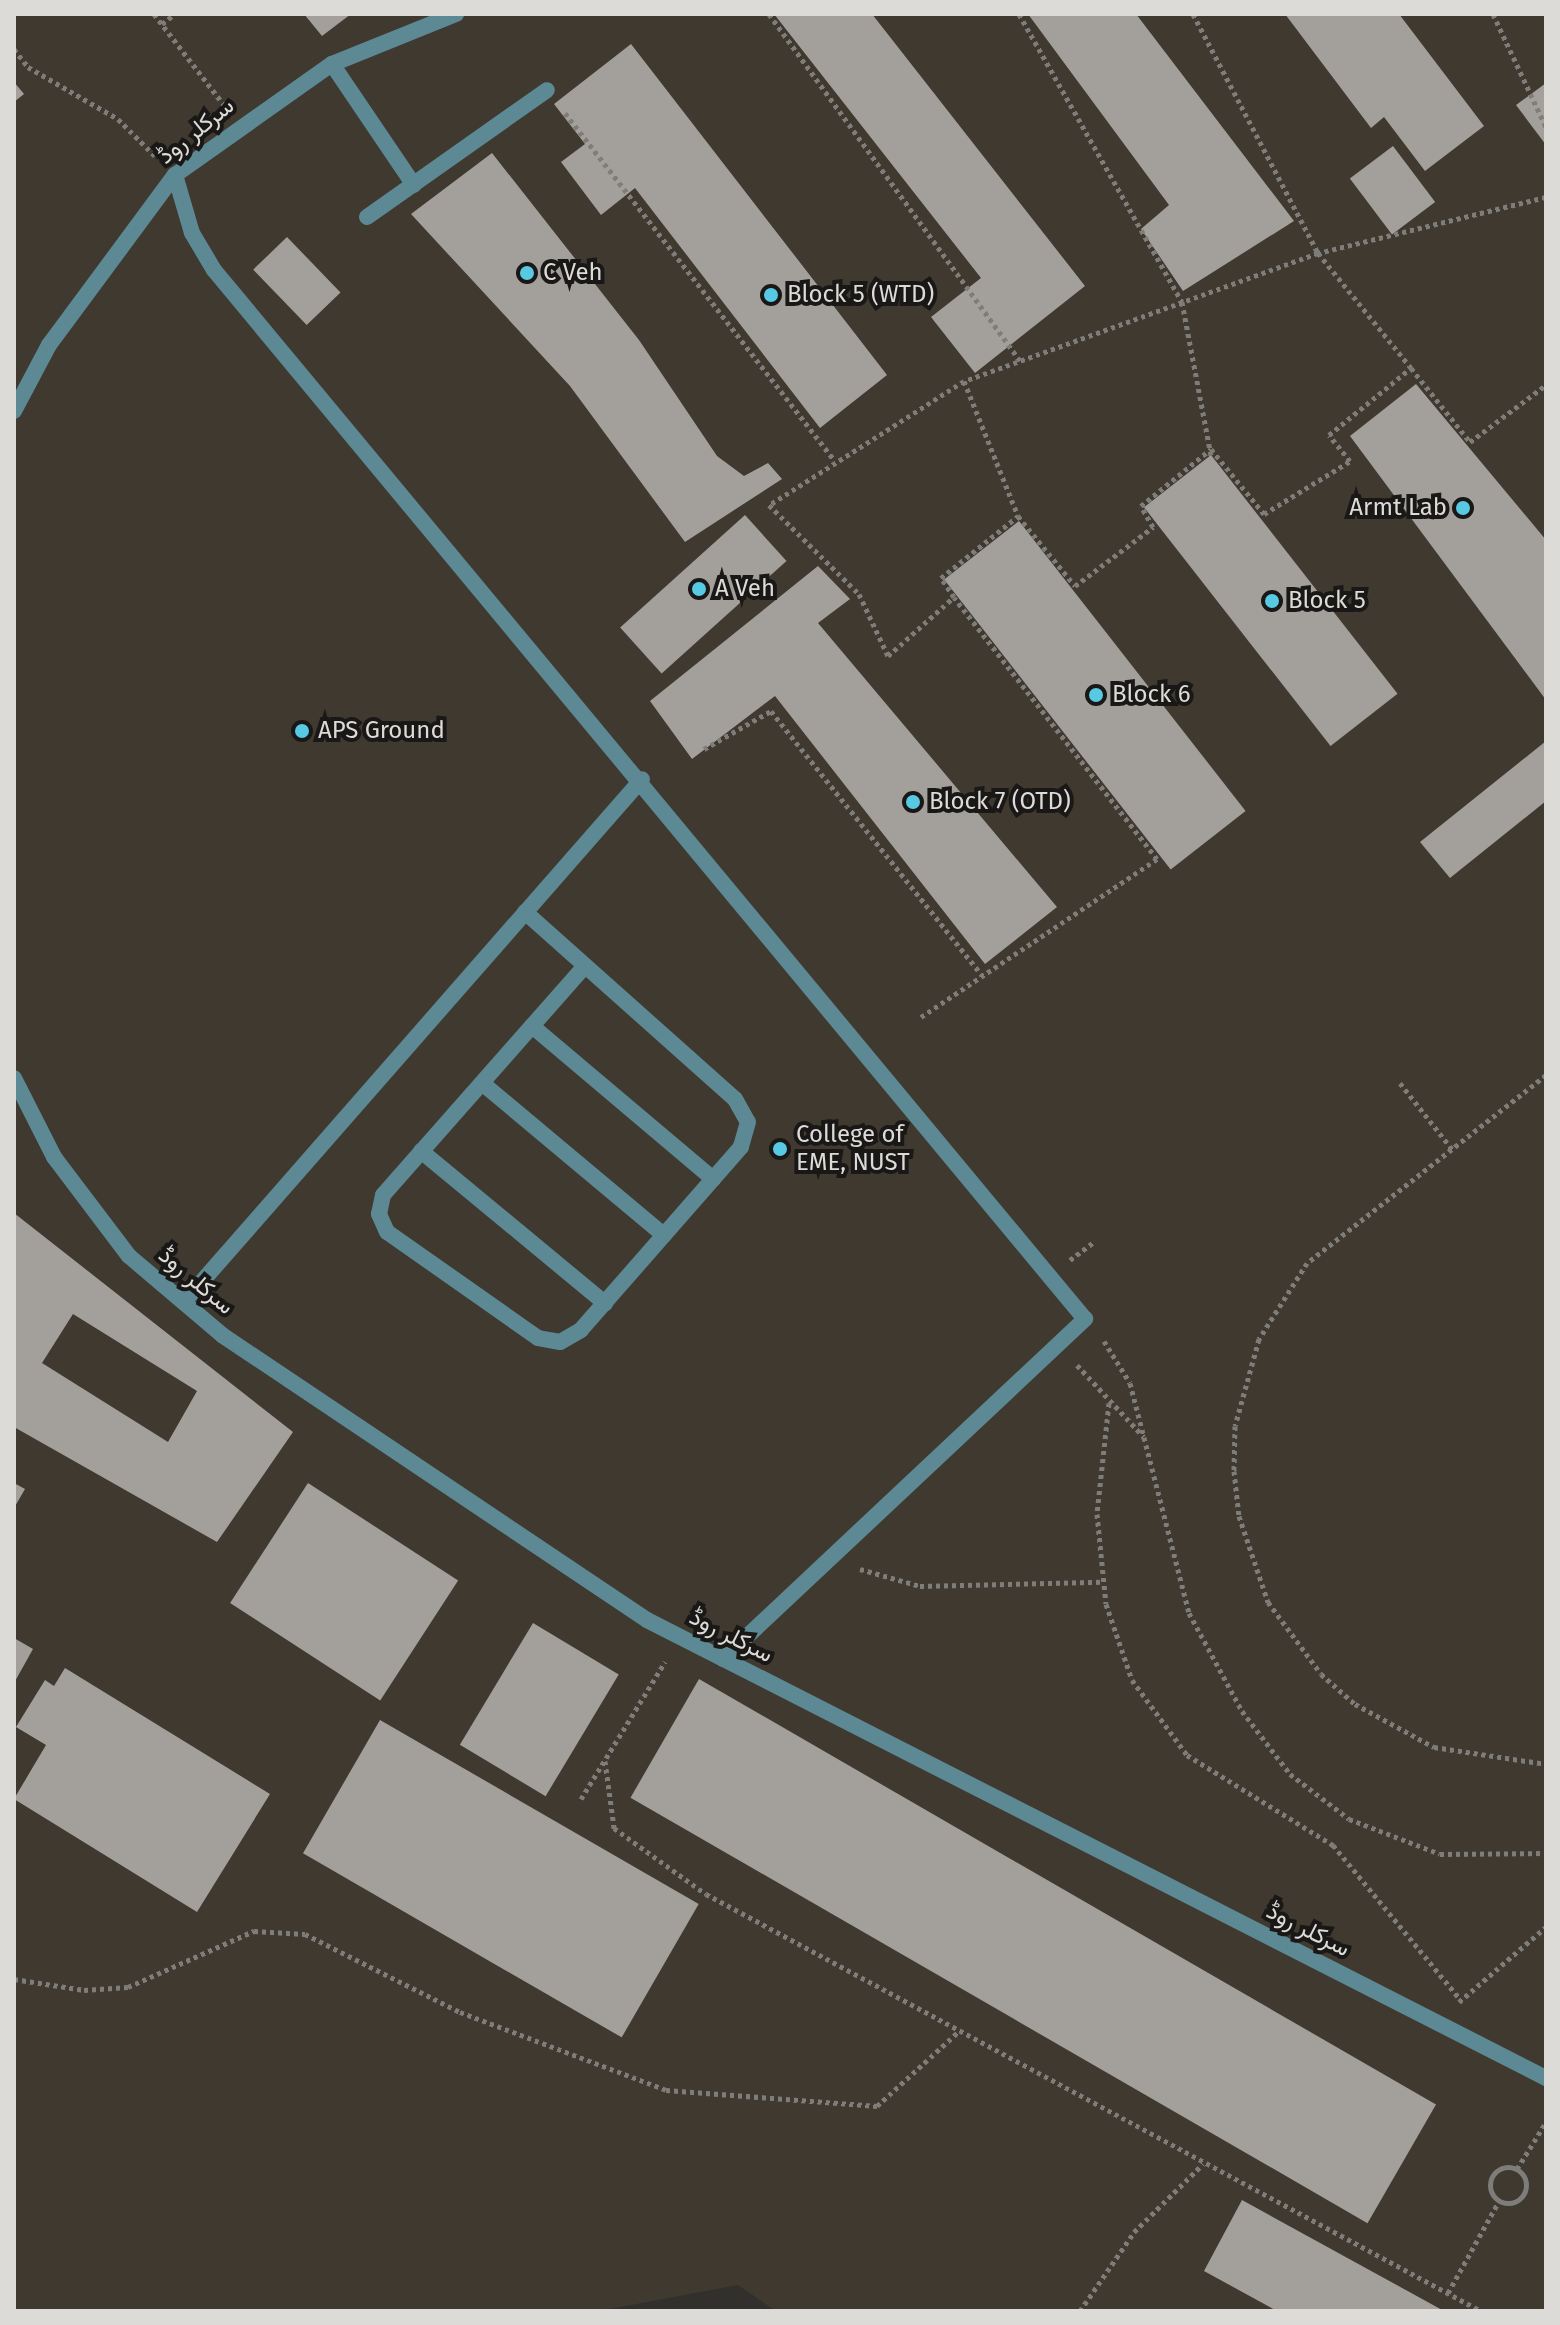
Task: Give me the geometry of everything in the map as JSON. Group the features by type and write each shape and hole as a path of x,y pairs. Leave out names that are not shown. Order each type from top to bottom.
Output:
{"street":[{"name":"سرکلر روڈ","path":"14,411 49,345 175,175 240,125 332,64 456,14"},
{"path":"332,64 414,185"},
{"path":"367,217 547,90"},
{"path":"175,175 192,233 214,270 642,779 1085,1319 723,1659"},
{"path":"184,1302 642,779"},
{"path":"525,912 735,1099 748,1122 741,1147 605,1303 560,1342 538,1338 387,1232 379,1214 383,1195 585,966"},
{"path":"532,1026 713,1179"},
{"name":"سرکلر روڈ","path":"14,1078 54,1157 129,1256 184,1302 681,1637 1546,2078"},
{"path":"482,1083 664,1235"},
{"path":"421,1151 605,1303"}],"path":[{"path":"154,14 240,125"},
{"path":"162,24 175,14"},
{"path":"769,14 1020,361"},
{"path":"1019,14 1182,302 1211,455"},
{"path":"1193,14 1318,253 1470,442 1546,385"},
{"path":"1493,14 1546,127"},
{"path":"14,49 28,67 118,119 175,175"},
{"path":"547,90 834,460"},
{"path":"954,597 888,656 859,594 769,505 834,460 964,381 1318,253 1546,197"},
{"path":"964,381 1018,516 1075,586 1153,527 1141,506 1211,449 1264,514 1350,461 1329,435 1411,368"},
{"path":"921,1017 1157,859 941,578 1018,516"},
{"path":"704,749 771,711 982,975"},
{"path":"1546,1075 1307,1263 1280,1299 1259,1339 1235,1426 1239,1516 1268,1602 1311,1663 1355,1704 1434,1747 1546,1764"},
{"path":"1400,1083 1452,1149"},
{"path":"1085,1319 1130,1383 1189,1613 1242,1711 1290,1774 1349,1819 1440,1854 1546,1853"},
{"path":"1058,1343 1109,1403 1146,1439"},
{"path":"1109,1403 1097,1514 1104,1582 1132,1680 1187,1755 1333,1845 1461,2000"},
{"path":"828,1560 920,1586 1104,1582"},
{"path":"581,1799 681,1637"},
{"path":"605,1761 614,1828 706,1894 1481,2311"},
{"path":"1437,2022 1546,1928"},
{"path":"14,1979 84,1990 128,1987 254,1931 305,1934 460,2012 666,2090 877,2106 958,2032"},
{"path":"1448,2293 1499,2201 1492,2175 1517,2169 1546,2122"},
{"path":"1080,2311 1134,2232 1203,2164"},
{"path":"1499,2201 1524,2194 1517,2169"}],"shaded area":[{"name":"College of EME, NUST","path":"14,14 1546,14 1546,2311 776,2311 738,2285 599,2311 14,2311"}],"building":[{"path":"304,14 351,14 322,36"},
{"path":"774,14 872,14 1085,286 975,373 931,317 981,278"},
{"path":"1028,14 1136,14 1294,221 1183,291 1141,229 1169,205"},
{"path":"1285,14 1399,14 1484,126 1425,171 1384,117 1371,128"},
{"name":"Block 5 (WTD)","path":"631,44 887,375 820,428 635,188 601,215 561,162 585,144 554,104"},
{"path":"14,82 24,94 14,102"},
{"path":"1546,83 1546,145 1516,105"},
{"path":"1393,146 1435,202 1392,234 1350,178"},
{"path":"492,153 639,340 717,456 744,476 768,463 782,479 685,542 570,386 411,214"},
{"path":"287,237 340,292 307,325 253,270"},
{"name":"Armt Lab","path":"1416,384 1546,540 1546,700 1350,436"},
{"name":"Block 5","path":"1211,455 1398,694 1331,746 1144,507"},
{"name":"A Veh","path":"745,515 786,561 662,673 620,627"},
{"name":"Block 6","path":"1019,521 1246,811 1171,869 944,579"},
{"name":"Block 7 (OTD)","path":"818,566 850,599 818,623 1057,907 985,964 775,696 692,759 650,701"},
{"path":"1546,741 1546,801 1450,878 1420,842"},
{"path":"14,1213 293,1432 217,1542 14,1427","holes":["73,1314 197,1391 168,1442 42,1363"]},
{"path":"14,1483 25,1489 14,1508"},
{"path":"308,1483 458,1580 380,1700 230,1603"},
{"path":"533,1623 619,1675 546,1796 460,1745"},
{"path":"14,1638 33,1649 14,1683"},
{"path":"65,1668 270,1794 197,1912 14,1799 46,1745 16,1727 45,1680 54,1686"},
{"path":"699,1679 1436,2104 1367,2223 630,1798"},
{"path":"380,1720 699,1904 622,2037 303,1853"},
{"path":"1242,2200 1444,2311 1277,2311 1204,2271"}],"place":[{"name":"C Veh","path":"527,273"},
{"name":"Block 5 (WTD)","path":"771,295"},
{"name":"Armt Lab","path":"1463,508"},
{"name":"A Veh","path":"699,589"},
{"name":"Block 5","path":"1272,601"},
{"name":"Block 6","path":"1096,695"},
{"name":"APS Ground","path":"302,731"},
{"name":"Block 7 (OTD)","path":"913,802"},
{"name":"College of EME, NUST","path":"780,1149"}]}
